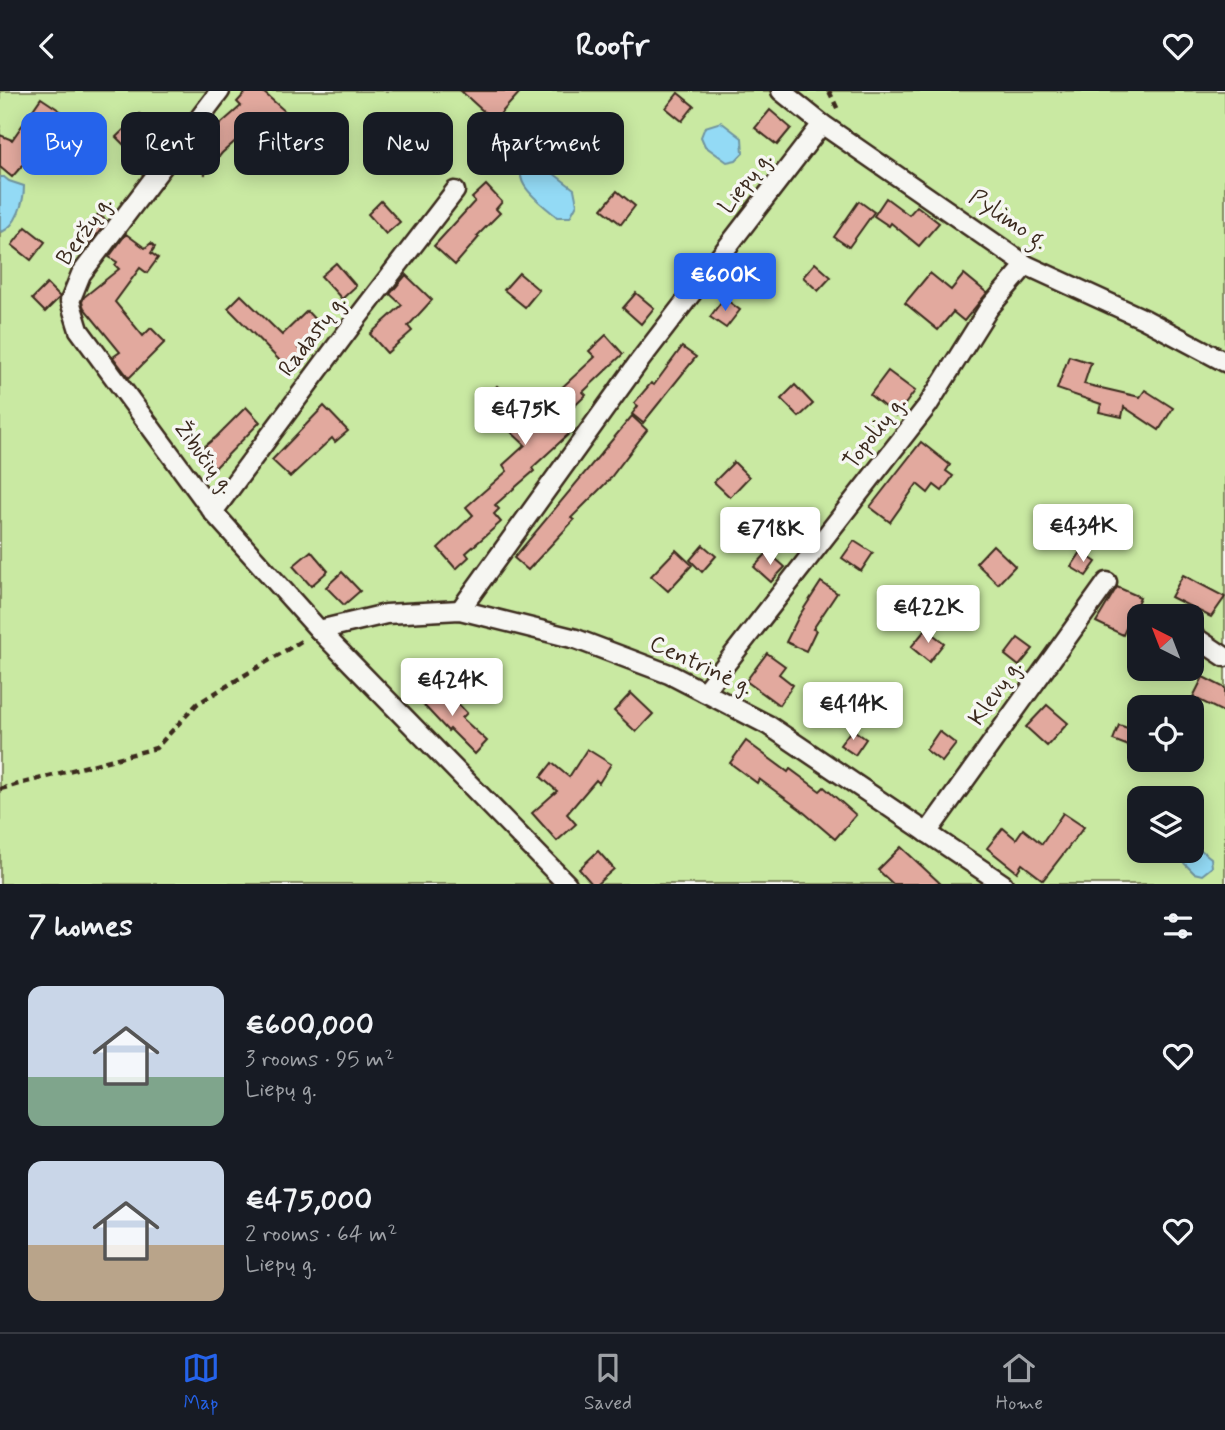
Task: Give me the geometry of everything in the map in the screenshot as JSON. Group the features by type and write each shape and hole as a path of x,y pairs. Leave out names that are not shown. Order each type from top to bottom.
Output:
{"street":[{"name":"Beržų g.","path":"70,301 82,274 220,91"},
{"name":"Pylimo g.","path":"781,91 822,124 1026,265 1143,319 1225,362"},
{"name":"Liepų g.","path":"460,610 638,363 822,124"},
{"name":"Radastų g.","path":"213,512 455,191"},
{"name":"Topolių g.","path":"704,692 928,405 989,308 1026,265"},
{"name":"Žibučių g.","path":"70,301 79,330 213,512 319,630 567,884"},
{"name":"Klevų g.","path":"927,834 1107,582"},
{"path":"319,630 386,614 460,610"},
{"name":"Centrinė g.","path":"460,610 576,639 669,674 768,725 1003,884"},
{"path":"1204,643 1225,657"}],"path":[{"path":"0,789 156,748 197,704 319,630"}],"green space":[{"path":"0,91 1225,91 1225,363 1220,371 1225,374 1225,884 0,884"}],"water":[{"path":"721,122 742,138 743,153 736,160 727,162 705,146 701,137 705,127"},
{"path":"521,175 555,175 574,189 577,204 570,217 557,217 534,197 522,181"},
{"path":"0,177 24,186 19,212 12,224 2,232 0,230"},
{"path":"1204,852 1211,858 1212,867 1202,875 1194,873 1184,863 1204,863"}],"building":[{"path":"247,91 262,91 286,112 234,112 241,106 237,102"},
{"path":"461,91 521,91 502,112 484,112"},
{"path":"678,93 694,106 682,121 666,108"},
{"path":"41,98 62,112 31,112"},
{"path":"770,110 791,128 777,145 755,128"},
{"path":"234,112 234,142 220,155 220,124"},
{"path":"21,127 21,167 12,177 0,167 0,135 12,140"},
{"path":"486,185 502,202 496,209 500,213 477,236 479,237 455,265 434,246 475,201 472,198"},
{"path":"617,191 635,206 621,224 602,209"},
{"path":"886,198 909,215 917,206 939,223 919,246 891,223 889,226 874,216"},
{"path":"381,201 400,222 386,234 368,214"},
{"path":"859,201 874,212 849,247 834,237"},
{"path":"98,214 107,221 90,244 82,239"},
{"path":"26,227 45,242 31,260 12,245"},
{"path":"126,234 145,248 151,243 155,247 151,253 158,258 147,273 140,268 115,302 143,336 151,328 165,342 129,378 113,357 120,352 82,302 84,297 119,269 115,265 117,262 109,257"},
{"path":"336,263 356,286 342,299 321,276"},
{"path":"815,263 831,277 818,291 803,277"},
{"path":"519,273 539,290 525,307 504,290"},
{"path":"930,273 951,290 964,274 987,293 964,321 953,312 938,330 905,303"},
{"path":"406,275 432,300 408,326 412,331 387,353 370,334 402,305 390,294"},
{"path":"47,284 60,297 45,312 32,299"},
{"path":"636,293 654,308 641,324 623,308"},
{"path":"241,295 282,335 307,311 320,325 298,348 307,357 291,372 228,308"},
{"path":"724,298 740,310 726,328 710,317"},
{"path":"606,335 623,354 583,392 586,395 560,420 571,432 532,468 534,471 495,505 499,509 494,514 501,522 466,553 469,557 456,569 438,548 473,515 466,507 507,471 503,465 525,445 481,404 497,386 530,417 595,357 589,351"},
{"path":"682,347 696,357 643,423 632,414 638,406 634,403 651,383 654,385"},
{"path":"1069,356 1091,363 1084,384 1140,397 1145,390 1173,408 1159,430 1124,407 1122,417 1099,412 1101,404 1057,389"},
{"path":"888,371 915,391 896,416 870,395"},
{"path":"795,385 813,404 799,417 781,399"},
{"path":"324,406 348,431 335,442 332,438 290,477 272,460"},
{"path":"246,407 260,422 215,468 199,451"},
{"path":"632,416 647,430 608,481 571,518 574,520 528,570 514,558"},
{"path":"921,442 950,465 946,471 953,476 942,491 934,485 928,493 917,484 890,522 870,507"},
{"path":"734,462 749,477 730,497 714,482"},
{"path":"854,541 873,553 861,571 842,558"},
{"path":"703,545 716,556 702,572 690,560"},
{"path":"993,545 1015,566 998,584 976,563"},
{"path":"676,550 692,565 668,591 651,576"},
{"path":"311,551 328,571 311,586 293,566"},
{"path":"768,552 785,567 771,582 754,567"},
{"path":"1081,552 1096,562 1086,576 1071,567"},
{"path":"342,572 360,591 344,605 326,587"},
{"path":"1183,575 1225,597 1211,617 1204,614 1204,604 1185,604 1171,597"},
{"path":"821,582 837,593 813,629 816,630 806,651 786,642"},
{"path":"1117,587 1140,597 1137,604 1127,604 1127,626 1123,635 1096,622"},
{"path":"926,629 944,643 929,662 911,647"},
{"path":"1018,638 1033,649 1019,666 1005,655"},
{"path":"767,653 785,666 779,674 793,685 779,705 746,681"},
{"path":"1204,678 1225,688 1225,713 1204,702 1204,695 1194,695"},
{"path":"430,687 441,698 447,692 467,713 462,718 487,741 475,754 450,729 448,731 418,699"},
{"path":"631,693 653,714 636,732 614,711"},
{"path":"1047,705 1068,723 1047,746 1026,727"},
{"path":"1119,725 1127,728 1127,745 1113,740"},
{"path":"852,729 866,739 855,755 840,745"},
{"path":"939,731 956,744 942,762 926,750"},
{"path":"746,741 788,772 790,769 820,791 824,787 856,815 835,839 759,779 757,783 730,763"},
{"path":"587,749 611,764 599,783 596,780 567,814 576,824 557,841 532,813 557,791 541,777 552,763 569,777"},
{"path":"1063,813 1084,827 1043,880 1022,864 1017,872 987,848 1003,828 1016,839 1023,829 1042,844"},
{"path":"901,847 941,884 893,884 878,870"},
{"path":"598,851 614,869 597,884 592,884 579,869"}]}
